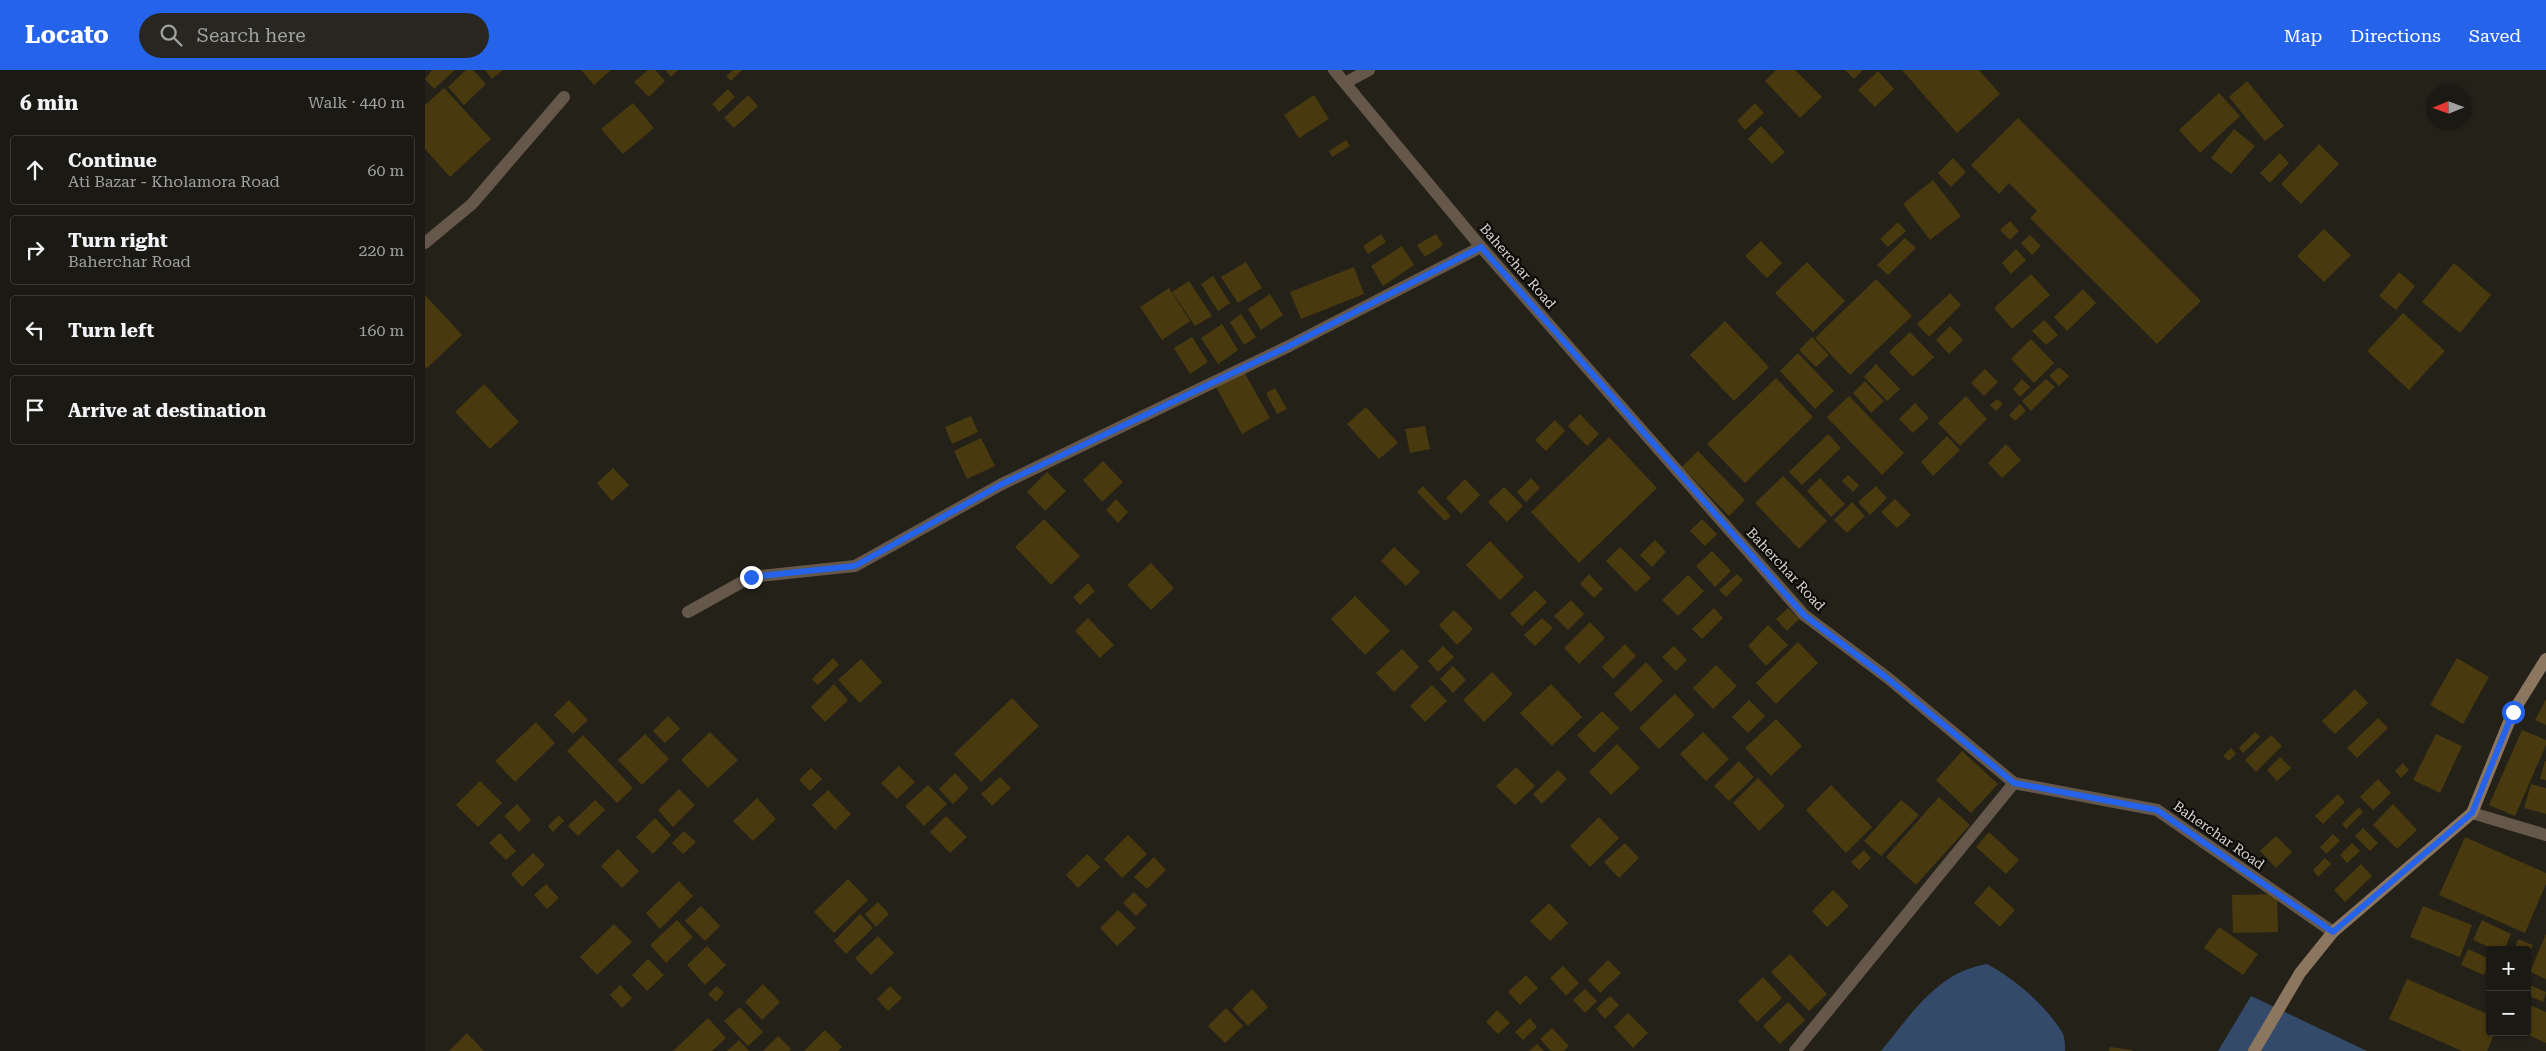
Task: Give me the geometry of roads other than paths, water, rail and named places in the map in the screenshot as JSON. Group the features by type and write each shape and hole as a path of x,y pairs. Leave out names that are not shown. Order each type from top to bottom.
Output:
{"main road":[{"path":"2254,1051 2300,973 2333,932 2472,813 2513,712 2546,659"}],"street":[{"name":"Baherchar Road","path":"1334,70 1481,247 1804,615 1887,678 2014,783 2157,810 2333,932"},
{"path":"1345,83 1369,70"},
{"path":"425,242 472,204 564,96"},
{"path":"689,612 751,577 855,566 1002,484 1289,346 1481,247"},
{"path":"1795,1051 2014,783"},
{"path":"2472,813 2546,835"}],"water":[{"path":"1987,964 2018,985 2047,1012 2063,1034 2065,1051 1881,1051 1915,1010 1939,986 1969,969"},
{"path":"2251,996 2367,1051 2218,1051"}]}
